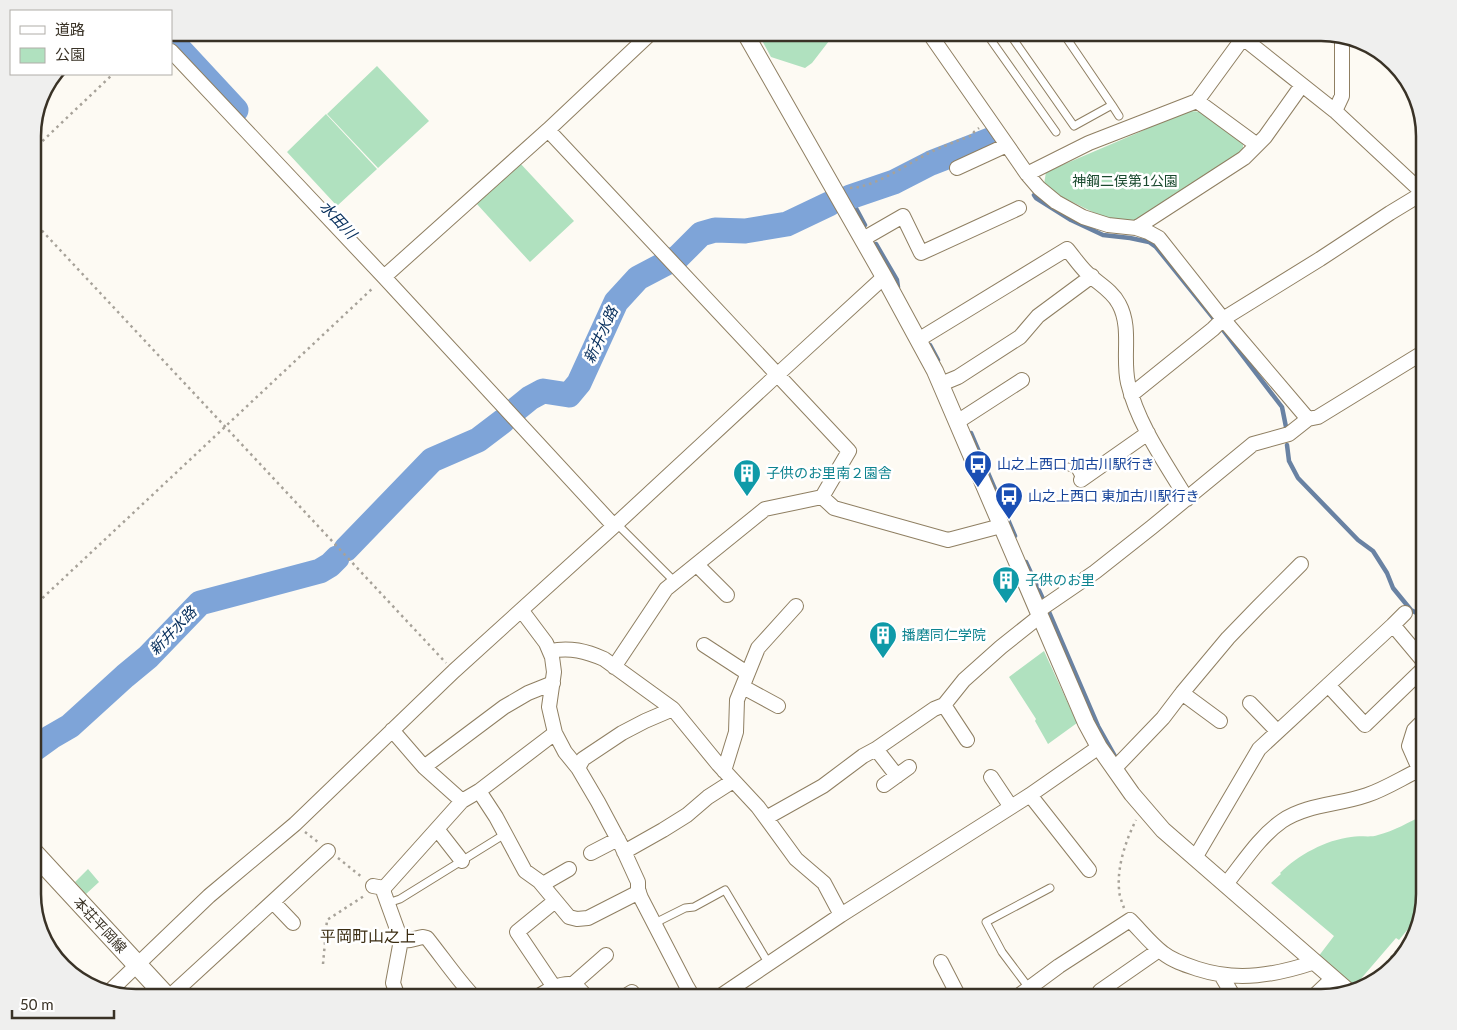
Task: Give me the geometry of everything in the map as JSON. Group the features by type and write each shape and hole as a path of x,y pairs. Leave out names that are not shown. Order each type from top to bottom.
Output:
{"main road":[{"name":"本荘平岡線","path":"41,861 159,989"}],"street":[{"path":"384,277 548,130 642,41"},
{"path":"750,41 863,239 941,384 1098,747 1163,830 1342,986"},
{"path":"935,41 1027,174 1039,188 1056,202 1082,217 1108,225 1136,228 1159,238 1223,319 1308,419"},
{"path":"1027,174 1089,143 1197,101 1236,41"},
{"path":"1247,41 1335,110 1416,186"},
{"path":"1335,110 1342,96 1342,44"},
{"path":"172,52 616,525"},
{"path":"1136,228 1244,158 1265,137 1302,85"},
{"path":"1197,101 1257,145"},
{"path":"548,130 849,451 822,497 766,509 666,589 614,667"},
{"path":"956,168 1007,145"},
{"path":"1132,395 1223,319 1416,198"},
{"path":"863,239 903,216 921,253 1019,208"},
{"path":"918,340 1067,249 1087,272 1116,298 1120,306 1125,322 1126,372 1134,405 1186,499"},
{"path":"941,384 958,377 1020,337 1038,316 1092,276"},
{"path":"115,987 209,896 295,824 454,671 616,525 884,277"},
{"path":"766,818 823,786 841,771 934,709 944,705 964,680 1039,614 1095,572 1253,444 1289,434 1308,419 1318,416 1416,357"},
{"path":"957,422 1022,380"},
{"path":"1080,480 1148,432"},
{"path":"822,497 834,508 948,540 1001,526"},
{"path":"1114,769 1163,718 1182,693 1258,606 1302,564"},
{"path":"698,565 727,595"},
{"path":"591,853 621,845 663,830 687,815 729,776 736,732 737,700 747,673 758,648 796,606"},
{"path":"522,611 550,651 554,672 549,707 555,733 565,752 578,768 621,845 638,882 639,892 688,989"},
{"path":"1195,858 1259,749 1405,613"},
{"path":"1393,626 1416,653"},
{"path":"704,645 747,673"},
{"path":"550,651 571,649 583,651 604,660 673,709 729,776 758,807 796,859 824,883 840,915"},
{"path":"1328,684 1365,725 1416,676"},
{"path":"424,767 504,707 528,693 553,683"},
{"path":"742,687 778,706"},
{"path":"1182,693 1220,721"},
{"path":"1250,703 1277,731"},
{"path":"944,705 967,740"},
{"path":"578,768 583,758 622,733 673,709"},
{"path":"1416,728 1409,746 1416,762"},
{"path":"392,730 424,767 462,801"},
{"path":"395,989 393,984 402,940 384,893 378,887 437,829 462,801 479,791 555,733"},
{"path":"732,989 840,915 1030,795 1098,747"},
{"path":"876,749 897,776"},
{"path":"884,785 909,767"},
{"path":"991,776 1011,807"},
{"path":"1226,884 1266,836 1282,821 1299,812 1367,795 1416,777"},
{"path":"479,791 496,817 525,871 543,884 569,917 583,919 595,915 639,892"},
{"path":"1030,795 1089,870"},
{"path":"437,829 462,861"},
{"path":"178,989 328,850"},
{"path":"543,884 569,869"},
{"path":"554,987 517,932 555,901"},
{"path":"273,902 293,923"},
{"path":"1029,988 1130,920 1159,950 1181,963 1212,973 1252,976 1273,974 1315,962"},
{"path":"402,940 412,940 423,936 427,938 467,989"},
{"path":"1103,989 1159,950"},
{"path":"573,984 606,955"},
{"path":"941,962 954,989"},
{"path":"1221,975 1229,989"},
{"path":"1322,989 1333,978"},
{"path":"551,989 568,983 579,989"}],"lane":[{"path":"992,41 1056,132"},
{"path":"1015,41 1074,126 1112,105"},
{"path":"1069,41 1119,116"},
{"path":"1069,467 1074,469 1080,480"},
{"path":"616,525 676,582"},
{"path":"388,904 400,899 505,834"},
{"path":"1029,988 1002,952 986,922 1050,888"},
{"path":"656,925 661,920 685,908 694,907 725,890 770,964"}],"path":[{"path":"41,142 113,75"},
{"path":"836,193 845,188 857,188 879,180 933,151 973,135"},
{"path":"41,230 454,671"},
{"path":"41,600 384,277"},
{"path":"1129,921 1119,891 1121,861 1131,831 1140,812 1144,808"},
{"path":"323,964 327,920 378,887"},
{"path":"1385,963 1399,948"}],"green space":[{"path":"762,41 829,41 812,63 805,68 771,57"},
{"path":"377,66 429,121 378,168 327,114"},
{"name":"神鋼二俣第1公園","path":"1182,110 1201,112 1210,117 1243,143 1243,155 1132,222 1109,220 1062,197 1044,184 1046,172 1142,131"},
{"path":"326,114 377,169 337,206 287,152"},
{"path":"519,162 574,221 530,262 476,203"},
{"path":"1044,651 1077,723 1048,744 1035,721 1036,719 1009,677"},
{"path":"1416,819 1416,900 1411,924 1399,940 1396,938 1359,980 1348,985 1318,957 1334,936 1271,883 1295,860 1322,845 1354,836 1372,836 1396,829"},
{"path":"88,869 99,882 86,894 75,882"}],"waterway":[{"name":"水田川","path":"172,41 236,110"},
{"name":"新井水路","path":"850,197 894,182 931,163 990,140"},
{"path":"1034,195 1071,220 1103,235 1149,242 1156,247 1282,407 1286,427"},
{"path":"850,197 865,225"},
{"name":"新井水路","path":"514,411 530,398 543,391 569,395 579,383 616,302 638,278 678,257 701,234 715,230 745,231 787,224 829,204"},
{"path":"876,244 897,280 898,287"},
{"path":"930,345 938,360"},
{"name":"新井水路","path":"346,549 432,460 478,440 503,421"},
{"path":"971,433 1015,536"},
{"path":"1287,445 1289,461 1298,478 1358,540 1373,551 1387,573 1393,588 1411,610 1416,613"},
{"name":"新井水路","path":"41,744 70,726 148,657 200,603 320,571 337,558"},
{"path":"1026,562 1043,599"},
{"path":"1049,612 1098,726 1116,758"}],"place":[{"name":"山之上西口 加古川駅行き","path":"978,488"},
{"name":"子供のお里南２園舎","path":"747,497"},
{"name":"山之上西口 東加古川駅行き","path":"1009,520"},
{"name":"子供のお里","path":"1006,604"},
{"name":"播磨同仁学院","path":"883,659"}],"district":[{"name":"平岡町山之上","path":"368,936"}]}
